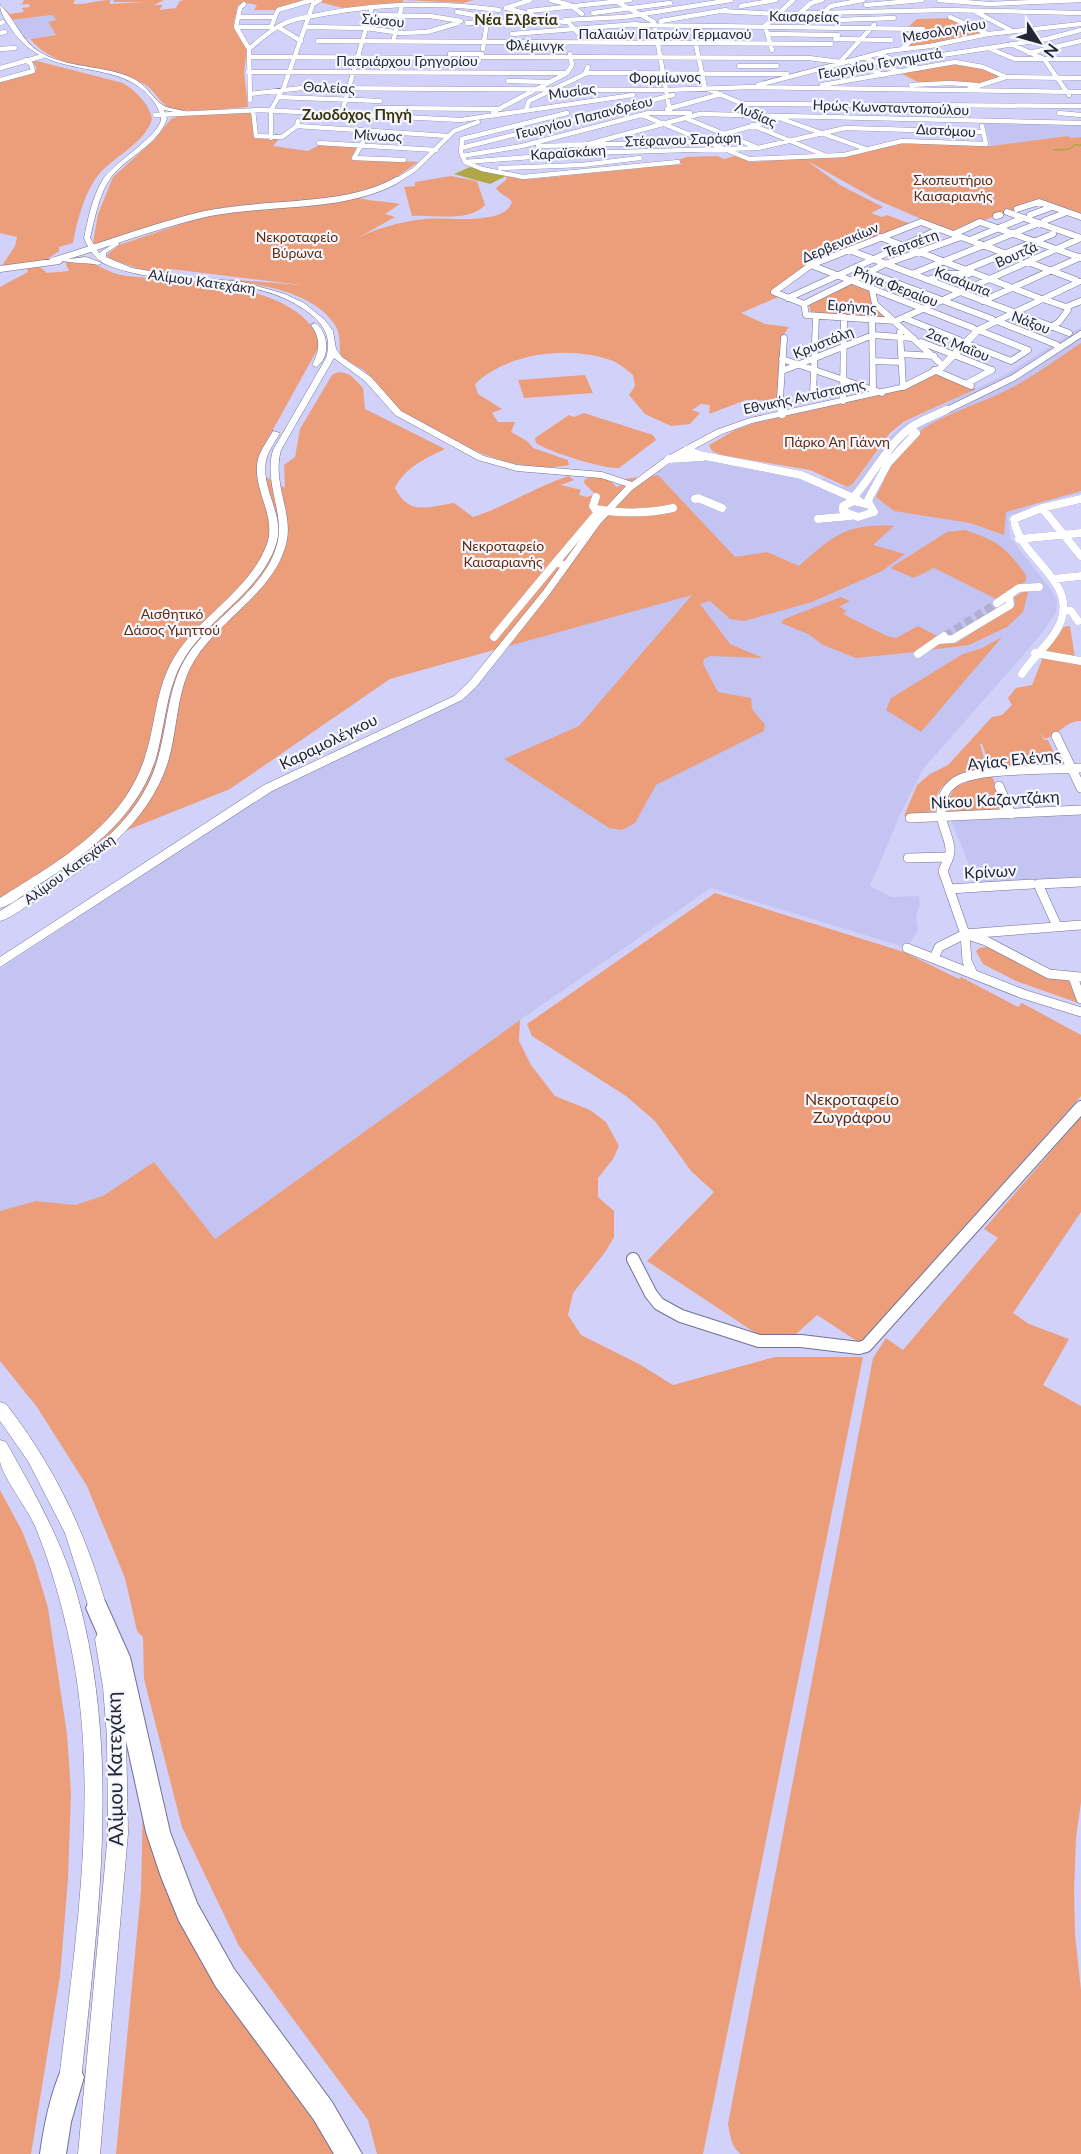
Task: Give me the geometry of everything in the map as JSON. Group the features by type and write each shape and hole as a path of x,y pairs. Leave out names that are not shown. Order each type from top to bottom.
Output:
{"highway":[{"path":"97,1608 119,1657 158,1832 188,1912 225,1978 323,2111 349,2154"},
{"path":"53,2154 58,2122 71,2077"}],"main road":[{"path":"0,7 24,42 41,57"},
{"path":"1,21 15,41 26,50 41,57 125,81 142,93 160,114"},
{"path":"25,60 28,54 26,50"},
{"path":"25,60 41,57"},
{"path":"160,114 183,113"},
{"path":"160,114 183,113"},
{"path":"64,259 72,253 78,241 100,176 152,128 160,114"},
{"path":"88,250 90,225 108,176 151,137 160,114"},
{"name":"Αλίμου Κατεχάκη","path":"0,917 102,848 131,818 149,792 162,763 179,686 188,664 204,641 262,579 280,551 285,533 272,474 273,462 277,450 323,365 324,345 319,330 298,310 276,298 228,286 133,275 101,262 78,241"},
{"path":"64,259 101,262 103,252 116,244"},
{"path":"88,250 96,246 107,245"},
{"name":"Αλίμου Κατεχάκη","path":"0,904 96,839 123,811 136,790 149,763 166,687 175,663 192,639 250,577 269,550 273,534 261,476 262,462 271,442 333,350 332,335 320,319 306,308 282,296 243,285 137,272 101,262"},
{"name":"Εθνικής Αντίστασης","path":"933,370 944,356 976,329 1080,281"},
{"path":"333,350 339,359 362,374 392,409 404,418 485,460 517,468 602,475 629,481"},
{"name":"Εθνικής Αντίστασης","path":"629,481 652,473 669,459 737,425 782,414 813,401 843,401 903,387 940,368 944,356"},
{"path":"323,365 362,374"},
{"name":"Καραμολέγκου","path":"0,963 268,788 458,698 472,685 518,626 560,563 603,510 621,496 629,481"},
{"name":"Αλίμου Κατεχάκη","path":"0,1409 35,1459 57,1498 80,1550 97,1608 113,1690 118,1782 113,1891 89,2154"},
{"name":"Αλίμου Κατεχάκη","path":"0,1447 36,1507 60,1562 75,1617 90,1698 95,1787 94,1834 62,2154"}],"street":[{"path":"276,11 312,0"},
{"path":"272,138 272,109 285,89 313,4 320,0"},
{"path":"523,11 527,0"},
{"path":"428,149 440,119 454,32 462,23 527,0"},
{"path":"487,22 555,0 571,6 582,14"},
{"path":"571,6 587,0 601,3 633,25"},
{"path":"523,11 630,0"},
{"path":"638,0 670,19"},
{"path":"688,0 713,12"},
{"path":"369,15 442,17 462,23 513,22 554,19 696,0"},
{"path":"554,19 568,22 624,17 731,0"},
{"path":"738,0 750,5"},
{"path":"643,32 670,19 776,0"},
{"path":"786,34 787,27 811,3 823,0 838,5 878,5 922,0"},
{"path":"810,27 829,7 863,0"},
{"path":"891,0 949,17 1044,59 1080,107"},
{"path":"992,0 1027,18 1049,14"},
{"path":"938,2 1000,4 1081,0"},
{"path":"614,1 640,15 654,26 659,44 668,108 673,113 784,159"},
{"path":"745,10 791,1"},
{"path":"779,74 765,27 791,1"},
{"path":"956,1 1013,31"},
{"path":"249,49 274,28 286,23 343,10 438,2 463,3 499,10"},
{"path":"424,42 431,8 438,2"},
{"path":"519,2 523,11"},
{"path":"718,2 735,9 778,14 928,10 1081,13"},
{"path":"938,2 945,10"},
{"path":"1042,2 1081,6"},
{"path":"1042,2 1055,26"},
{"path":"442,17 463,3"},
{"path":"244,4 236,27 249,49 249,91 256,136 282,137 297,126 448,136"},
{"path":"329,5 343,10"},
{"path":"377,111 402,5"},
{"path":"817,58 835,39 842,27 874,12 878,5"},
{"path":"337,120 372,7"},
{"path":"350,82 325,62 336,27 341,19 364,8"},
{"path":"507,8 568,22 584,43 590,58 584,75"},
{"path":"678,9 690,16"},
{"path":"735,9 737,26"},
{"path":"241,10 249,10"},
{"path":"276,11 309,17"},
{"path":"274,28 276,11"},
{"path":"838,63 870,28 894,11"},
{"path":"457,12 480,16"},
{"path":"713,12 712,26 715,43"},
{"path":"239,17 274,17"},
{"path":"940,17 962,17"},
{"path":"974,17 1017,18"},
{"path":"679,34 680,18"},
{"path":"836,20 905,18"},
{"path":"605,19 613,26"},
{"path":"1062,19 1081,19"},
{"path":"585,20 592,28"},
{"path":"473,120 487,22"},
{"path":"513,22 506,98 515,101"},
{"path":"502,111 515,101 566,74 572,65 565,30 560,22"},
{"name":"Σώσου","path":"305,27 427,32 462,23"},
{"path":"752,90 803,73 880,53 910,23"},
{"path":"1000,25 1037,23 1044,27"},
{"name":"Μεσολογγίου","path":"880,53 988,34 1081,24"},
{"name":"Καισαρείας","path":"512,34 633,25 904,29"},
{"path":"692,26 705,88 739,104 763,97 794,97"},
{"path":"729,26 743,86"},
{"path":"747,26 756,58"},
{"path":"236,27 274,28 300,41"},
{"path":"799,27 814,70 823,74"},
{"path":"1061,27 1081,31"},
{"path":"902,49 923,30 904,29"},
{"path":"1025,30 1059,36"},
{"path":"1025,30 1072,48"},
{"path":"916,59 1047,39 1081,31"},
{"path":"540,73 542,32"},
{"path":"622,33 626,94 623,108 625,134"},
{"path":"579,35 590,34"},
{"path":"767,34 891,40"},
{"path":"897,35 915,37"},
{"path":"967,38 1013,59 1027,78 1044,109 1044,123"},
{"name":"Παλαιών Πατρών Γερμανού","path":"318,41 394,42 406,39 424,42 484,43 804,44 835,39"},
{"path":"1013,59 1080,42"},
{"path":"679,43 686,89"},
{"path":"946,43 972,55"},
{"path":"855,45 885,46"},
{"path":"270,57 273,46"},
{"path":"930,46 955,62"},
{"path":"0,49 15,48"},
{"path":"1050,48 1079,61"},
{"path":"895,50 934,66"},
{"path":"772,51 783,51"},
{"path":"850,51 880,53 918,69"},
{"path":"249,57 422,55 449,58 481,57"},
{"path":"386,160 410,124 422,55"},
{"path":"1,66 41,57"},
{"path":"449,58 481,57"},
{"name":"Φλέμινγκ","path":"481,57 817,58 838,63"},
{"path":"864,58 901,72"},
{"path":"978,66 990,63 981,59"},
{"path":"999,61 1072,59 1079,61"},
{"path":"0,80 33,71 31,64 25,60"},
{"path":"850,62 884,75"},
{"name":"Γεωργίου Γεννηματά","path":"792,90 955,62 978,66 1006,77"},
{"path":"838,63 846,69"},
{"path":"739,66 777,66"},
{"path":"683,69 719,69"},
{"path":"526,110 529,101 557,90 584,75 662,73 683,69 719,69 741,73 803,73 829,84 845,128 868,135"},
{"name":"Πατριάρχου Γρηγορίου","path":"248,72 566,74"},
{"path":"302,88 339,72"},
{"path":"856,74 867,78"},
{"path":"584,75 588,78 590,101"},
{"path":"963,91 1006,77 1081,78"},
{"path":"831,78 840,82"},
{"path":"508,81 551,82"},
{"path":"703,81 713,81"},
{"path":"723,81 752,90 963,91 989,98 1003,92 1081,92"},
{"path":"988,82 1016,92"},
{"path":"930,83 959,143"},
{"path":"911,85 950,83 979,85"},
{"path":"950,83 955,91"},
{"name":"Φορμίωνος","path":"665,90 743,86"},
{"name":"Γεωργίου Παπανδρέου","path":"462,156 515,148 719,95 743,86"},
{"name":"Φορμίωνος","path":"249,91 302,88 538,89 588,90 626,94"},
{"path":"894,91 903,88"},
{"path":"461,148 697,89"},
{"path":"557,90 561,105"},
{"name":"Μυσίας","path":"473,120 502,111 526,110 665,90"},
{"path":"773,95 792,90"},
{"path":"884,91 905,141"},
{"name":"Λυδίας","path":"676,94 715,110 725,110 732,117 827,156"},
{"name":"Θαλείας","path":"278,97 380,101"},
{"path":"763,97 770,118"},
{"path":"896,98 938,98"},
{"path":"580,102 602,113"},
{"path":"732,105 993,106 1044,109 1080,107"},
{"path":"803,105 806,117"},
{"path":"553,106 655,152"},
{"path":"993,106 1002,122"},
{"path":"298,114 411,108 502,111 578,146 583,153"},
{"path":"272,109 337,120 410,124"},
{"path":"183,113 272,109 473,120"},
{"path":"649,113 715,110"},
{"name":"Ηρώς Κωνσταντοπούλου","path":"578,146 700,114 725,110 770,118 842,116 895,120 1081,123"},
{"path":"377,111 412,117"},
{"path":"567,112 462,139 462,156 465,162 482,169 523,177 678,162 662,155"},
{"path":"1059,113 1081,115"},
{"path":"297,126 298,114"},
{"path":"107,245 206,214 331,199 380,190 406,176 454,131 473,120 492,114 503,128 519,158 547,176"},
{"path":"842,116 892,114"},
{"path":"312,148 360,115"},
{"path":"642,115 725,150"},
{"path":"383,116 370,131 354,158 404,160"},
{"path":"522,146 671,143 702,140 754,126 770,118 788,116"},
{"path":"669,134 732,117"},
{"path":"780,118 867,149"},
{"path":"981,122 983,132"},
{"name":"Στέφανου Σαράφη","path":"465,162 583,153 691,152 758,148 845,128 983,132"},
{"path":"641,129 650,133"},
{"name":"Διστόμου","path":"725,150 745,158 784,159 827,156 905,141 986,144 983,132"},
{"path":"637,144 658,137 671,143"},
{"path":"879,139 890,143"},
{"name":"Μίνωος","path":"319,143 435,150"},
{"name":"Καραϊσκάκη","path":"482,169 582,165 691,152"},
{"path":"571,154 582,165"},
{"path":"1017,209 1039,202 1081,217"},
{"path":"1030,215 1052,207"},
{"path":"1007,212 1041,222 1081,238"},
{"path":"912,274 1067,212"},
{"path":"954,234 997,216"},
{"path":"970,240 1023,218"},
{"path":"983,221 1080,257"},
{"name":"Δερβενακίων","path":"788,298 773,293 811,265 921,222 940,230"},
{"path":"1061,231 1071,226"},
{"path":"788,298 901,245 940,230 1020,259"},
{"path":"965,270 1053,234"},
{"path":"880,237 1066,307 1081,301"},
{"name":"Τερτσέτη","path":"804,304 885,264 961,237"},
{"path":"0,269 64,259 88,250 116,244 128,238"},
{"name":"Βουτζά","path":"898,323 942,300 1081,238"},
{"name":"Κασάμπα","path":"849,250 1069,333"},
{"path":"983,301 1080,257"},
{"path":"1028,262 1080,281"},
{"name":"Ρήγα Φεραίου","path":"811,265 1031,348"},
{"path":"0,274 11,269"},
{"path":"870,273 873,300 886,295"},
{"name":"Νάξου","path":"870,273 1057,345"},
{"path":"928,280 944,274 976,273"},
{"path":"788,298 804,304"},
{"name":"2ας Μαΐου","path":"873,300 914,339 944,356 992,370 968,385 933,370"},
{"name":"Ειρήνης","path":"804,304 806,315 898,323"},
{"path":"1051,327 1059,322 1068,310 1066,307"},
{"path":"813,401 816,316"},
{"path":"843,401 844,317"},
{"path":"904,318 1011,361 1061,330"},
{"path":"872,319 873,390"},
{"path":"898,323 901,337 903,387"},
{"path":"1081,334 1013,378 915,425 895,443 851,501 818,519 871,515 874,509 867,500 869,494 903,445 917,432 939,417 1015,383 1081,340"},
{"path":"873,335 914,339"},
{"name":"Κρυστάλη","path":"782,372 873,335"},
{"path":"782,414 780,398 784,338"},
{"name":"2ας Μαΐου","path":"914,339 944,356"},
{"path":"901,354 944,356"},
{"path":"782,359 882,393"},
{"path":"873,361 902,362"},
{"path":"703,441 707,453 723,460"},
{"path":"687,450 723,460"},
{"path":"669,459 702,457 788,471 814,479 844,494 851,501 851,516"},
{"path":"835,490 851,501 870,505"},
{"path":"596,497 593,507 633,515 674,508"},
{"path":"695,498 722,508"},
{"path":"1022,674 1035,653 1062,621 1064,610 1062,598 1053,579 1019,539 1015,531 1014,519 1042,508 1081,499"},
{"path":"1042,508 1081,556"},
{"path":"1019,539 1081,533"},
{"path":"494,637 560,563"},
{"path":"1053,579 1081,576"},
{"path":"997,603 1018,588 1039,587"},
{"path":"918,654 942,638 953,639 1010,605 1009,595"},
{"path":"1064,610 1071,611 1080,621"},
{"path":"1062,621 1080,621"},
{"path":"506,624 518,626"},
{"path":"1035,653 1081,661"},
{"path":"1056,736 1076,768 1081,788"},
{"name":"Αγίας Ελένης","path":"940,818 945,793 951,785 962,779 983,774 1076,768"},
{"path":"999,786 1011,814"},
{"name":"Νίκου Καζαντζάκη","path":"910,818 1081,810"},
{"path":"940,818 951,851 943,871 965,934 967,961 973,974"},
{"path":"908,858 949,857"},
{"name":"Κρίνων","path":"949,889 1081,882"},
{"path":"1035,884 1057,926"},
{"path":"934,958 938,947 965,934 1081,925"},
{"path":"965,934 986,941 1048,974 1077,977 1081,999"},
{"path":"907,948 1023,994 1081,1012"},
{"path":"633,1258 651,1294 659,1304 681,1316 759,1341 801,1341 859,1348 866,1346 1081,1107"}],"shaded area":[{"path":"53,15 57,20 47,22 56,35 25,39 11,20"},
{"path":"984,123 1081,125 1081,137 1067,136 991,146"},
{"path":"470,167 506,176 490,184 454,174"},
{"path":"1081,327 1081,493 1038,504 1008,517 1010,537 1052,591 1057,602 1056,613 1039,637 923,769 899,817 870,886 892,897 919,896 920,904 916,917 918,930 907,948 711,888 520,1020 214,1240 154,1162 103,1196 75,1205 36,1201 0,1211 0,969 293,776 462,698 635,485 673,463 704,459 794,476 814,484 824,478 847,487 854,484 887,439 906,422 1005,375"},
{"path":"1081,815 1081,879 977,884 951,821"}],"green space":[{"path":"24,0 75,0 73,4 78,4 110,0 110,4 145,2 113,2 114,0 164,0 154,5 163,5 159,10 176,8 180,1 184,0 303,0 275,10 254,10 257,5 246,3 238,5 234,22 247,49 244,72 248,107 191,111 165,105 152,90 130,78 68,63 41,50 30,39 56,35 48,22 57,20 52,15 11,20 3,7 10,14 24,12 22,8 30,7 29,4 14,5 22,4"},
{"path":"322,0 404,0 401,4 347,9 319,2"},
{"path":"404,0 474,0 463,3"},
{"path":"951,18 983,33 932,45 905,47 924,29 909,26 917,19"},
{"path":"37,61 123,83 141,98 152,119 149,127 137,142 106,167 95,180 82,206 73,243 59,247 59,251 44,261 1,267 15,246 17,237 0,233 0,81 33,72 37,68 32,62"},
{"path":"953,63 1002,76 977,84 918,82 902,74"},
{"path":"252,112 254,136 280,138 273,146 308,151 321,144 357,147 351,158 418,162 381,188 330,198 226,210 99,244 93,243 98,214 113,177 154,140 171,119 182,115"},
{"path":"1067,136 1081,137 1081,215 1039,201 954,233 875,199 806,160 840,185 883,207 871,213 882,217 887,215 911,224 809,264 772,290 771,293 778,297 741,313 765,324 789,327 781,339 777,401 746,400 709,414 710,405 701,404 692,410 700,413 690,424 671,426 645,414 629,395 635,386 633,375 626,369 613,361 578,353 541,354 522,358 489,373 475,384 478,394 502,409 492,413 498,422 515,422 511,432 527,441 533,448 568,460 569,465 525,466 504,461 464,446 405,415 365,371 341,357 335,325 313,304 300,297 269,287 224,279 302,285 171,269 165,274 152,273 110,259 107,255 119,245 208,215 353,197 400,204 385,214 395,217 352,241 377,230 415,220 486,218 507,210 512,202 496,188 506,180 507,176 532,179 682,164 678,160 687,157 717,156 724,159 735,156 751,162 848,156 904,142 991,146"},
{"path":"451,176 477,181 485,205 478,211 460,216 412,216 404,187 415,186 415,182"},
{"name":"Αισθητικό Δάσος Υμηττού","path":"65,262 93,264 121,275 203,283 262,295 287,306 308,322 321,343 266,442 259,473 285,488 284,465 295,457 300,429 332,375 341,372 349,375 363,388 365,409 445,449 416,464 395,488 406,503 413,506 420,508 454,503 473,517 569,476 574,480 561,485 581,490 579,495 587,497 595,494 584,483 585,479 602,478 610,481 616,487 625,484 624,479 658,475 735,557 767,552 799,566 831,539 852,529 878,526 894,526 873,545 905,554 882,571 812,602 744,621 730,619 710,601 700,604 730,644 763,658 710,656 704,659 703,664 718,692 751,698 752,709 765,725 764,731 656,785 635,823 622,830 609,828 504,759 579,726 692,595 390,679 230,789 70,853 0,899 0,287 28,272 27,269 39,266 47,273 69,271"},
{"path":"866,276 870,278 872,304 889,319 811,313 809,305"},
{"path":"1081,343 1081,491 1006,512 1004,535 970,523 894,511 876,497 898,454 919,432 942,418 1017,385"},
{"name":"Πάρκο Αη Γιάννη","path":"936,373 976,389 905,421 890,433 853,484 847,487 810,470 721,455 712,451 709,445 735,430 755,423 891,392"},
{"path":"585,375 593,393 524,398 518,380"},
{"path":"584,413 653,435 656,440 619,468 576,459 536,443 535,438 569,415 574,417"},
{"path":"965,530 1000,546 1026,575 1026,581 996,599 934,568 914,578 890,568 947,532"},
{"path":"1029,589 1023,612 1007,627 969,645 929,650 941,642 956,643 1015,605 1014,597"},
{"path":"841,597 850,601 839,607 847,611 843,614 887,636 896,638 918,626 937,636 915,652 856,658 823,645 808,634 781,623 784,619"},
{"path":"1070,626 1075,658 1042,652 1062,627"},
{"path":"1002,637 921,732 886,710 891,698 963,654 982,648"},
{"path":"1043,657 1081,663 1081,721 1066,725 1045,739 1040,733 1044,740 1048,740 1059,763 990,766 982,744 980,744 987,769 958,777 942,787 935,804 936,815 904,816 917,785 930,774 948,765 992,717 1002,715 1012,705 1008,698 1016,688 1032,685"},
{"path":"992,776 1006,811 948,814 947,802 955,787 976,778"},
{"name":"Νεκροταφείο Ζωγράφου","path":"715,893 904,952 959,979 961,977 1018,1007 1022,1003 1081,1035 1081,1096 860,1343 817,1315 795,1335 757,1334 647,1261 714,1192 691,1171 655,1121 626,1096 532,1036 527,1024"},
{"path":"987,947 1049,978 1069,981 1078,1003 1016,981 983,964 976,951"},
{"path":"520,1020 519,1041 531,1065 555,1096 590,1110 606,1122 619,1146 613,1159 598,1178 598,1197 614,1211 614,1237 606,1251 573,1293 568,1315 581,1335 639,1364 673,1385 775,1357 863,1357 703,2154 377,2154 368,2120 239,1946 182,1827 144,1679 143,1637 137,1631 125,1578 87,1486 37,1407 0,1361 0,1211 36,1201 75,1205 103,1196 154,1162 215,1239"},
{"path":"1081,1117 1081,1212 1013,1313 1029,1324 1069,1339 1043,1385 1081,1406 1081,1802 1076,1838 1074,1890 1075,1935 1081,1990 1081,2154 741,2154 733,2145 728,2124 873,1358 886,1338 903,1350 998,1238 984,1229"},
{"path":"0,1490 22,1531 48,1608 67,1734 71,1792 68,1879 60,1976 31,2154 0,2154"},
{"path":"143,1802 154,1848 338,2154 116,2154 141,1891"}],"waterway":[{"path":"1054,150 1070,149 1074,145 1081,145"}],"tunnel":[{"path":"945,636 997,603"}],"district":[{"name":"Νέα Ελβετία","path":"516,19"},
{"name":"Ζωοδόχος Πηγή","path":"357,114"}],"park label":[{"name":"Σκοπευτήριο Καισαριανής","path":"953,188"},
{"name":"Νεκροταφείο Βύρωνα","path":"297,244"},
{"name":"Νεκροταφείο Καισαριανής","path":"503,554"}]}
